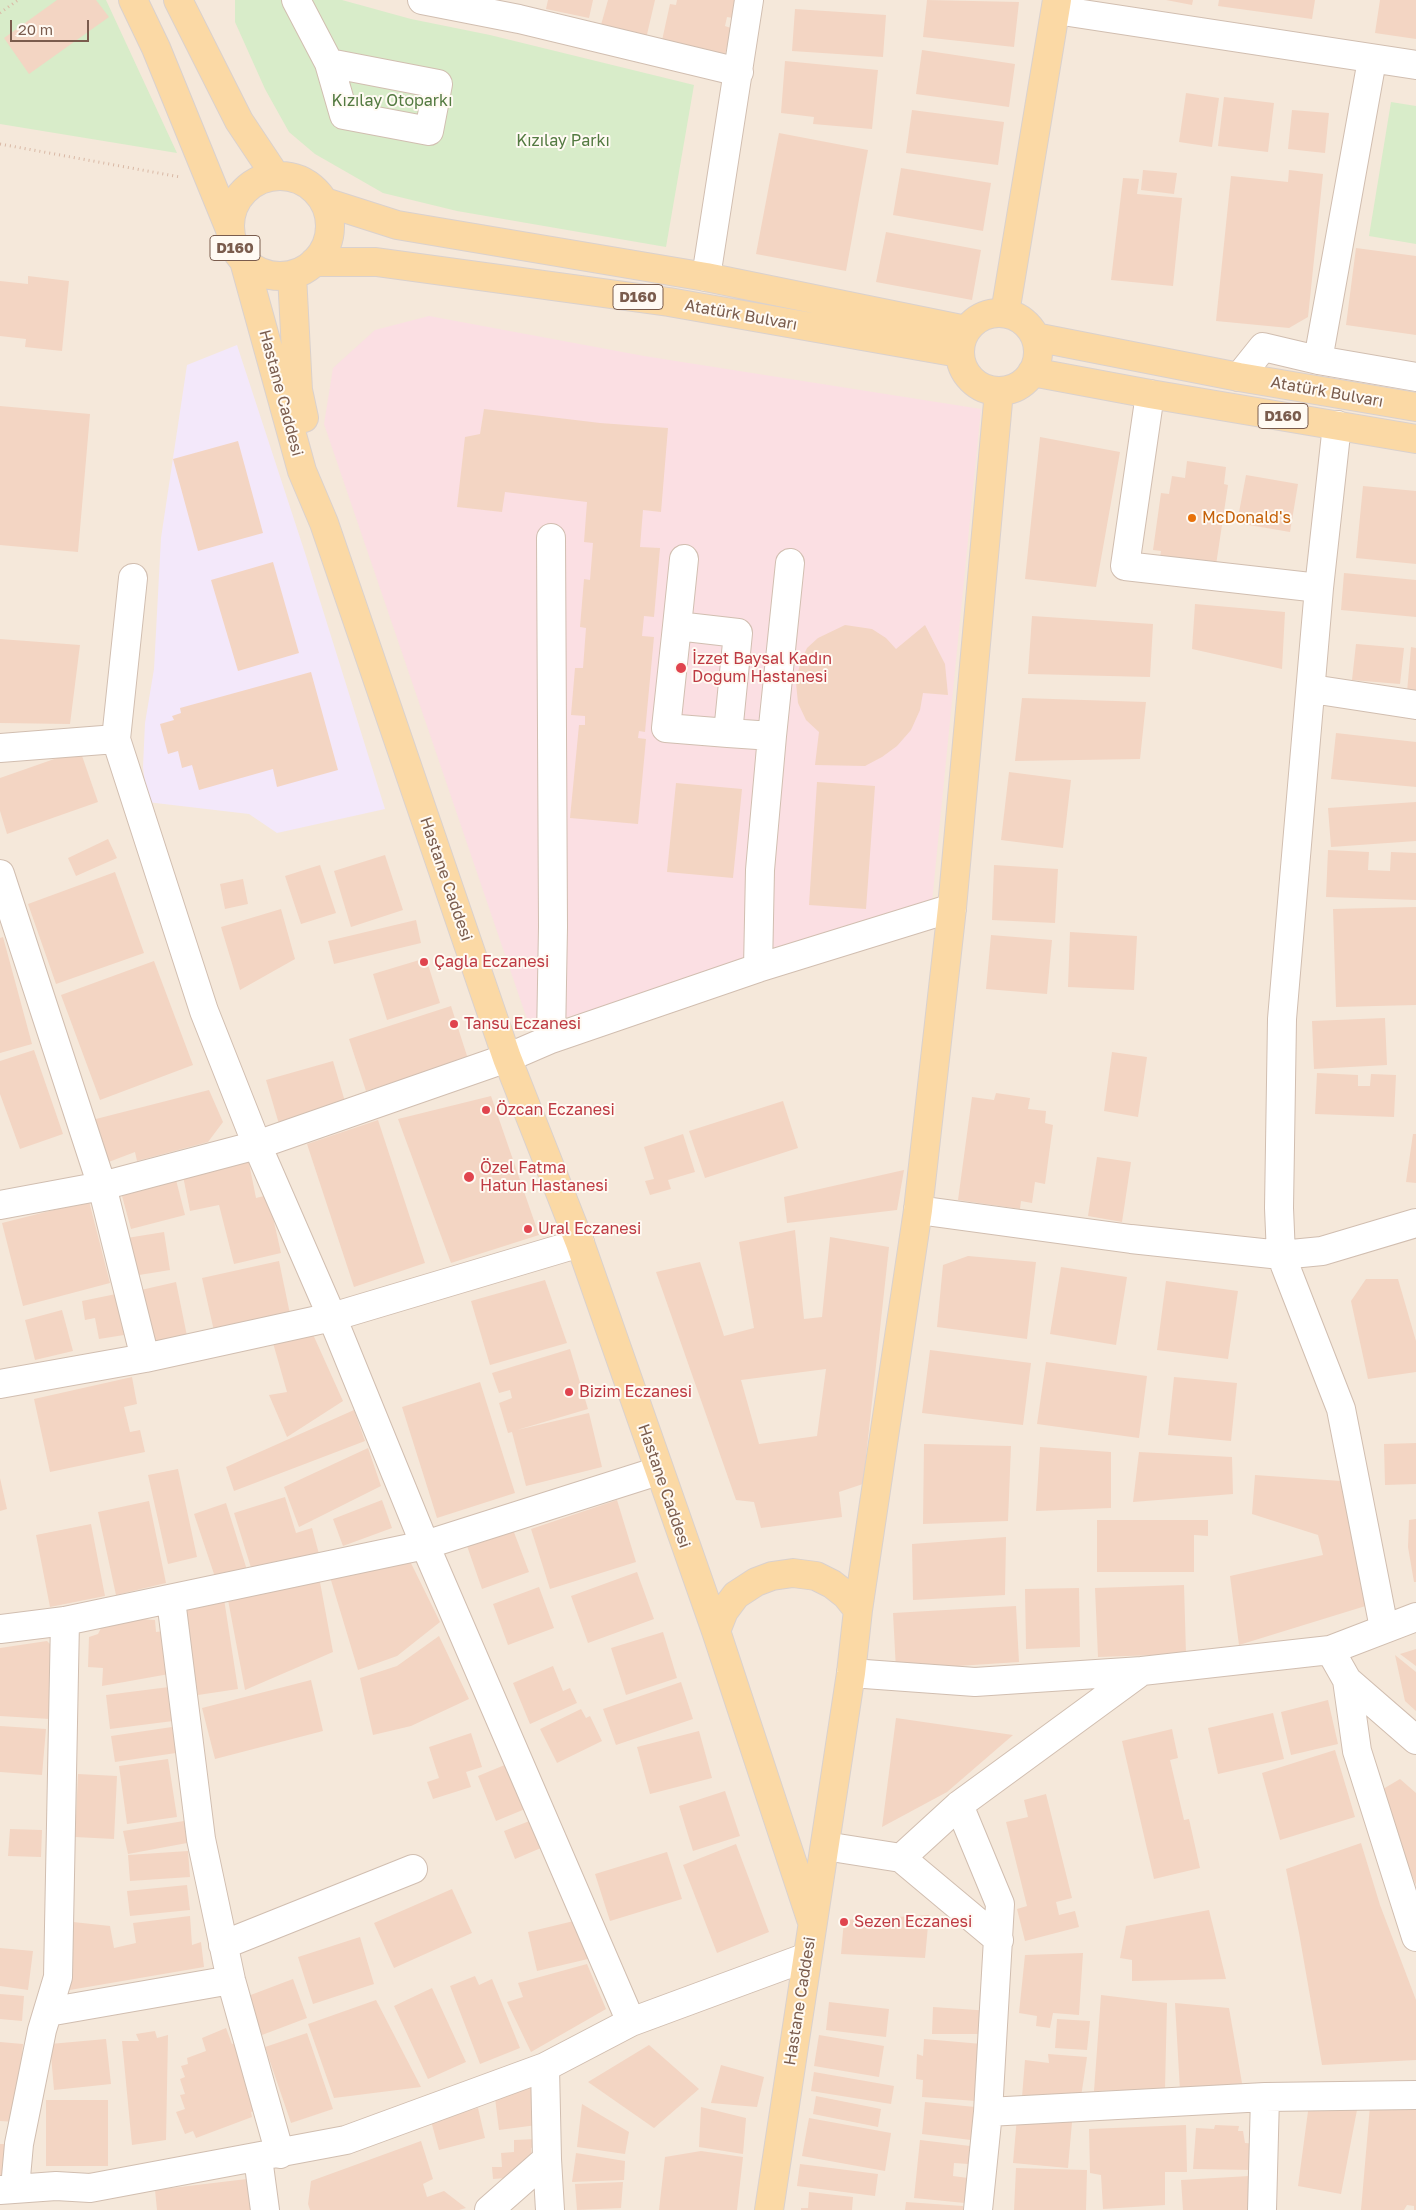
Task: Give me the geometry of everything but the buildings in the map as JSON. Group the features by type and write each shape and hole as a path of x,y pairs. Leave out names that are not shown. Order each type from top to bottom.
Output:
{"main road":[{"name":"D160","path":"133,0 156,48 212,183 229,227 232,242 244,261 262,273 278,276 303,268"},
{"path":"178,0 239,121 275,175"},
{"path":"1005,313 1057,5"},
{"name":"D160","path":"229,227 230,215 242,192 262,178 275,175 290,176 304,181 316,190 325,202"},
{"path":"303,268 326,246 330,232 325,202"},
{"name":"Atatürk Bulvarı","path":"325,202 397,225 706,277 963,342"},
{"name":"Hastane Caddesi","path":"244,261 302,471 324,523 507,1058 580,1243 658,1471 716,1631 812,1924 769,2210"},
{"name":"Atatürk Bulvarı","path":"303,268 376,262 963,342"},
{"name":"Hastane Caddesi","path":"303,268 298,390 324,523"},
{"path":"1005,313 1022,320 1032,329 1035,337 1038,355 1032,372 1017,387 999,391 990,390 978,385 968,377 962,366 963,342 975,320 986,314 1005,313"},
{"name":"Atatürk Bulvarı","path":"1035,337 1239,377 1416,407"},
{"name":"Atatürk Bulvarı","path":"1032,372 1416,439"},
{"path":"812,1924 851,1673 858,1610 918,1210 952,908 999,391"},
{"path":"716,1631 724,1611 736,1595 756,1582 772,1576 793,1573 816,1576 832,1584 846,1595 858,1610"},
{"path":"776,1814 801,1840 825,1846"}],"street":[{"path":"296,0 329,63"},
{"path":"422,0 519,19 739,72"},
{"path":"706,277 749,0"},
{"path":"1057,5 1416,66"},
{"path":"1318,360 1372,60"},
{"path":"1239,377 1263,347 1318,360 1416,377"},
{"path":"1150,394 1124,566 1319,588"},
{"path":"1337,425 1319,588 1312,689 1282,1019 1279,1208 1281,1255 1342,1410 1384,1628"},
{"path":"551,1039 553,926 552,538"},
{"path":"684,559 666,728 772,736"},
{"path":"758,968 760,870 790,563"},
{"path":"133,578 116,739 204,1011 257,1145 332,1317 425,1545 631,2022"},
{"path":"677,626 738,633 728,733"},
{"path":"1312,689 1416,705"},
{"path":"0,748 116,739"},
{"path":"0,874 102,1186 145,1358"},
{"path":"0,1205 102,1186 257,1145 507,1058 551,1039 758,968 952,908"},
{"path":"918,1210 1131,1239 1281,1255 1322,1252 1416,1223"},
{"path":"0,1384 145,1358 332,1317 580,1243"},
{"path":"0,1628 66,1621 425,1545 658,1471"},
{"path":"171,1600 201,1839 269,2156 265,2210"},
{"path":"851,1673 975,1682 1142,1671 1330,1650 1416,1617"},
{"path":"66,1621 58,1977 42,2030 8,2189 56,2186 91,2199 269,2156 346,2140 545,2067 631,2022 807,1957"},
{"path":"1330,1650 1347,1680 1416,1740"},
{"path":"901,1858 959,1805 1142,1671"},
{"path":"1347,1680 1358,1751 1416,1937"},
{"path":"959,1805 1000,1904 988,2112 978,2210"},
{"path":"825,1846 901,1858 998,1940"},
{"path":"223,1945 414,1868"},
{"path":"48,2012 230,1980"},
{"path":"545,2067 550,2210"},
{"path":"988,2112 1265,2097 1416,2095"},
{"path":"1262,2210 1265,2097"},
{"path":"489,2210 547,2159"}],"path":[{"path":"0,13 18,0"},
{"path":"0,144 212,183"}],"shaded area":[{"path":"0,0 1416,0 1416,2210 0,2210"},
{"name":"İzzet Baysal Kadın Doğum Hastanesi","path":"429,316 644,356 981,409 931,912 530,1028 324,424 333,368 375,330"},
{"path":"237,345 306,556 385,809 277,833 249,814 147,802 143,767 145,723 154,669 161,538 187,365"}],"green space":[{"path":"0,0 106,0 177,153 0,124"},
{"path":"235,0 342,0 411,19 490,35 694,85 666,247 457,211 383,193 315,154 289,132 265,89 235,22"},
{"path":"1391,102 1416,106 1416,244 1369,236"}],"place":[{"name":"McDonald's","path":"1192,518"},
{"name":"İzzet Baysal Kadın Doğum Hastanesi","path":"681,668"},
{"name":"Çağla Eczanesi","path":"424,962"},
{"name":"Tansu Eczanesi","path":"454,1024"},
{"name":"Özcan Eczanesi","path":"486,1110"},
{"name":"Özel Fatma Hatun Hastanesi","path":"469,1177"},
{"name":"Ural Eczanesi","path":"528,1229"},
{"name":"Bizim Eczanesi","path":"569,1392"},
{"name":"Sezen Eczanesi","path":"844,1922"}],"park label":[{"name":"Kızılay Otoparkı","path":"392,101"},
{"name":"Kızılay Parkı","path":"563,141"}]}
